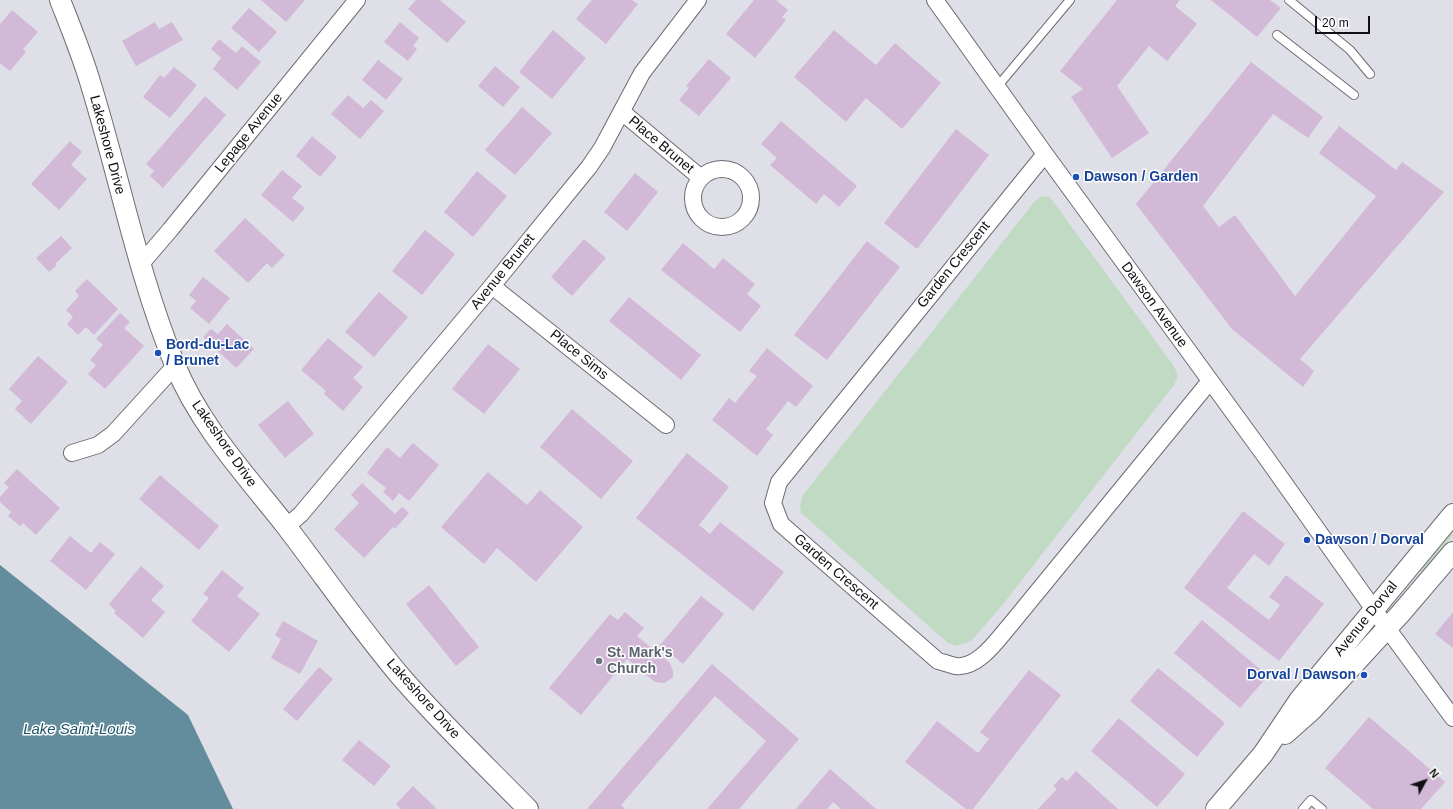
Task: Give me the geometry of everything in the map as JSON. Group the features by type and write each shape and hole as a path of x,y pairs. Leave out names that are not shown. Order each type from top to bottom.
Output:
{"street":[{"name":"Lakeshore Drive","path":"60,0 91,84 140,265 175,366 190,397 211,431 286,527 373,643 403,679 462,743 528,809"},
{"name":"Lepage Avenue","path":"140,265 357,0"},
{"name":"Avenue Brunet","path":"286,527 301,514 492,286 589,167 602,148 642,73 698,0"},
{"name":"Dawson Avenue","path":"935,0 1265,456 1386,628 1453,718"},
{"name":"Place Brunet","path":"622,112 701,178"},
{"name":"Garden Crescent","path":"1045,154 779,482 773,503 781,524 938,661 956,666 971,663 983,655 1011,624 1210,381"},
{"name":"Place Sims","path":"492,286 666,425"},
{"path":"72,453 98,445 113,434 175,366"},
{"name":"Avenue Dorval","path":"1263,754 1300,699 1453,514"},
{"name":"Avenue Dorval","path":"1263,754 1312,710 1453,552"},
{"path":"1216,809 1263,754"}],"lane":[{"path":"997,87 1070,0"},
{"path":"1289,0 1350,50 1370,74"},
{"path":"1277,34 1354,95"},
{"path":"1303,809 1311,800 1322,809"}],"green space":[{"path":"1049,196 1174,366 1178,376 1174,385 1000,608 971,641 957,646 948,643 801,513 800,505 803,495 1035,201 1040,197"},
{"path":"1452,531 1453,535 1422,572 1419,569"}],"water":[{"name":"Lake Saint-Louis","path":"0,565 188,715 233,809 0,809"}],"building":[{"path":"261,0 305,0 286,22"},
{"path":"416,0 440,0 466,22 447,43 408,9"},
{"path":"592,0 632,0 638,4 606,44 576,19"},
{"path":"754,0 776,0 788,10 782,17 786,20 755,58 726,34"},
{"path":"1117,0 1180,0 1175,6 1197,24 1167,61 1149,46 1117,86 1149,133 1112,158 1071,97 1083,89 1060,71"},
{"path":"1211,0 1270,0 1281,8 1257,37"},
{"path":"249,8 277,32 259,52 231,28"},
{"path":"12,10 38,32 23,49 26,52 10,71 0,63 0,24"},
{"path":"155,22 159,29 172,22 183,40 136,66 122,41"},
{"path":"400,22 419,38 413,46 417,49 408,61 384,42"},
{"path":"553,30 586,58 552,99 519,72"},
{"path":"834,30 876,65 895,43 941,83 902,129 866,98 846,122 794,77"},
{"path":"219,39 236,53 242,46 261,62 237,90 213,69 221,58 211,49"},
{"path":"709,59 731,78 699,116 679,100 689,88 686,86"},
{"path":"378,60 403,79 386,100 362,80"},
{"path":"1251,62 1323,117 1308,138 1273,114 1203,206 1219,227 1235,215 1295,296 1376,196 1319,153 1339,126 1396,170 1402,162 1444,192 1300,359 1314,371 1303,387 1232,329 1136,204"},
{"path":"495,66 520,87 503,107 478,86"},
{"path":"174,67 197,85 170,118 143,97 160,75 164,78"},
{"path":"348,95 363,108 371,100 384,111 360,139 331,114"},
{"path":"205,96 226,115 163,188 150,176 154,171 146,164"},
{"path":"522,107 552,133 515,175 485,150"},
{"path":"781,121 857,186 839,207 824,194 816,204 770,165 777,158 761,144"},
{"path":"956,129 989,155 917,249 884,223"},
{"path":"312,136 337,157 320,177 296,156"},
{"path":"70,141 82,152 71,165 87,179 59,210 31,184"},
{"path":"282,170 302,186 292,198 305,208 293,222 261,195"},
{"path":"477,171 507,196 473,237 444,212"},
{"path":"635,173 658,192 627,231 604,212"},
{"path":"245,218 285,255 272,268 267,263 248,283 214,251"},
{"path":"425,230 455,254 422,295 392,271"},
{"path":"61,236 72,248 55,264 57,265 49,272 36,258"},
{"path":"584,239 606,258 572,296 551,277"},
{"path":"867,241 900,267 827,360 794,335"},
{"path":"683,243 714,269 723,258 755,284 747,294 761,306 740,332 661,270"},
{"path":"203,277 230,298 209,324 190,308 196,301 189,295"},
{"path":"87,279 118,309 94,335 86,327 78,335 67,324 73,317 66,310 79,296 75,291"},
{"path":"379,292 408,317 374,357 345,332"},
{"path":"629,297 701,355 681,380 609,321"},
{"path":"120,313 130,322 124,328 144,346 105,389 88,374 96,365 90,360 103,345 96,339"},
{"path":"227,324 254,349 236,368 203,337 211,329 218,334"},
{"path":"328,338 363,367 353,378 363,387 343,411 324,394 326,391 301,370"},
{"path":"488,344 520,369 484,414 452,389"},
{"path":"767,348 813,386 796,407 788,401 766,429 773,435 757,456 712,420 729,398 735,403 757,376 749,371"},
{"path":"38,356 68,382 31,424 15,409 22,401 9,389"},
{"path":"288,401 314,434 285,458 258,425"},
{"path":"572,409 633,461 601,499 540,447"},
{"path":"413,443 439,465 409,501 399,493 393,501 383,492 386,488 367,473 387,447 400,458"},
{"path":"687,453 729,487 699,525 710,534 720,522 784,572 753,611 636,518"},
{"path":"17,469 60,508 36,535 23,523 20,526 8,516 11,512 0,502 0,497 9,487 4,483"},
{"path":"488,472 527,505 540,490 583,527 536,582 497,548 484,564 441,527"},
{"path":"160,475 219,526 199,550 139,499"},
{"path":"362,483 395,514 402,507 409,513 395,529 393,527 364,558 334,529 359,503 351,495"},
{"path":"1243,511 1285,544 1269,566 1254,554 1227,588 1269,620 1280,605 1269,597 1286,575 1324,604 1279,661 1184,588"},
{"path":"70,536 91,553 100,542 115,554 86,590 50,561"},
{"path":"141,566 164,586 151,600 165,612 143,638 114,613 116,611 109,604"},
{"path":"222,570 244,588 237,596 260,614 229,652 191,621 209,598 203,594"},
{"path":"429,585 479,647 456,666 406,604"},
{"path":"701,596 724,614 683,664 660,645"},
{"name":"St. Mark's Church","path":"625,612 644,628 637,636 670,663 673,671 673,677 665,683 655,682 627,659 581,715 549,688 610,614 618,620"},
{"path":"1453,612 1453,648 1435,634"},
{"path":"1202,620 1268,676 1240,708 1174,653"},
{"path":"283,621 318,641 300,674 271,658 281,639 275,635"},
{"path":"712,664 799,739 739,809 707,809 766,741 715,696 621,805 625,809 587,809"},
{"path":"319,667 333,679 297,721 283,709"},
{"path":"1158,668 1225,723 1197,757 1130,701"},
{"path":"1029,670 1061,695 973,809 966,809 905,762 937,721 978,753 989,739 980,732"},
{"path":"1369,717 1445,782 1421,809 1373,809 1325,768"},
{"path":"1119,718 1185,774 1157,807 1091,751"},
{"path":"359,740 391,766 374,786 342,760"},
{"path":"830,769 876,809 841,809 833,802 827,809 796,809"},
{"path":"1076,771 1118,809 1038,809 1057,789 1053,786 1062,777 1067,781"},
{"path":"413,786 437,809 401,809 396,804"}],"place":[{"name":"Dawson / Garden","path":"1076,177"},
{"name":"Bord-du-Lac / Brunet","path":"158,353"},
{"name":"Dawson / Dorval","path":"1307,540"},
{"name":"St. Mark's Church","path":"599,661"},
{"name":"Dorval / Dawson","path":"1364,675"}]}
